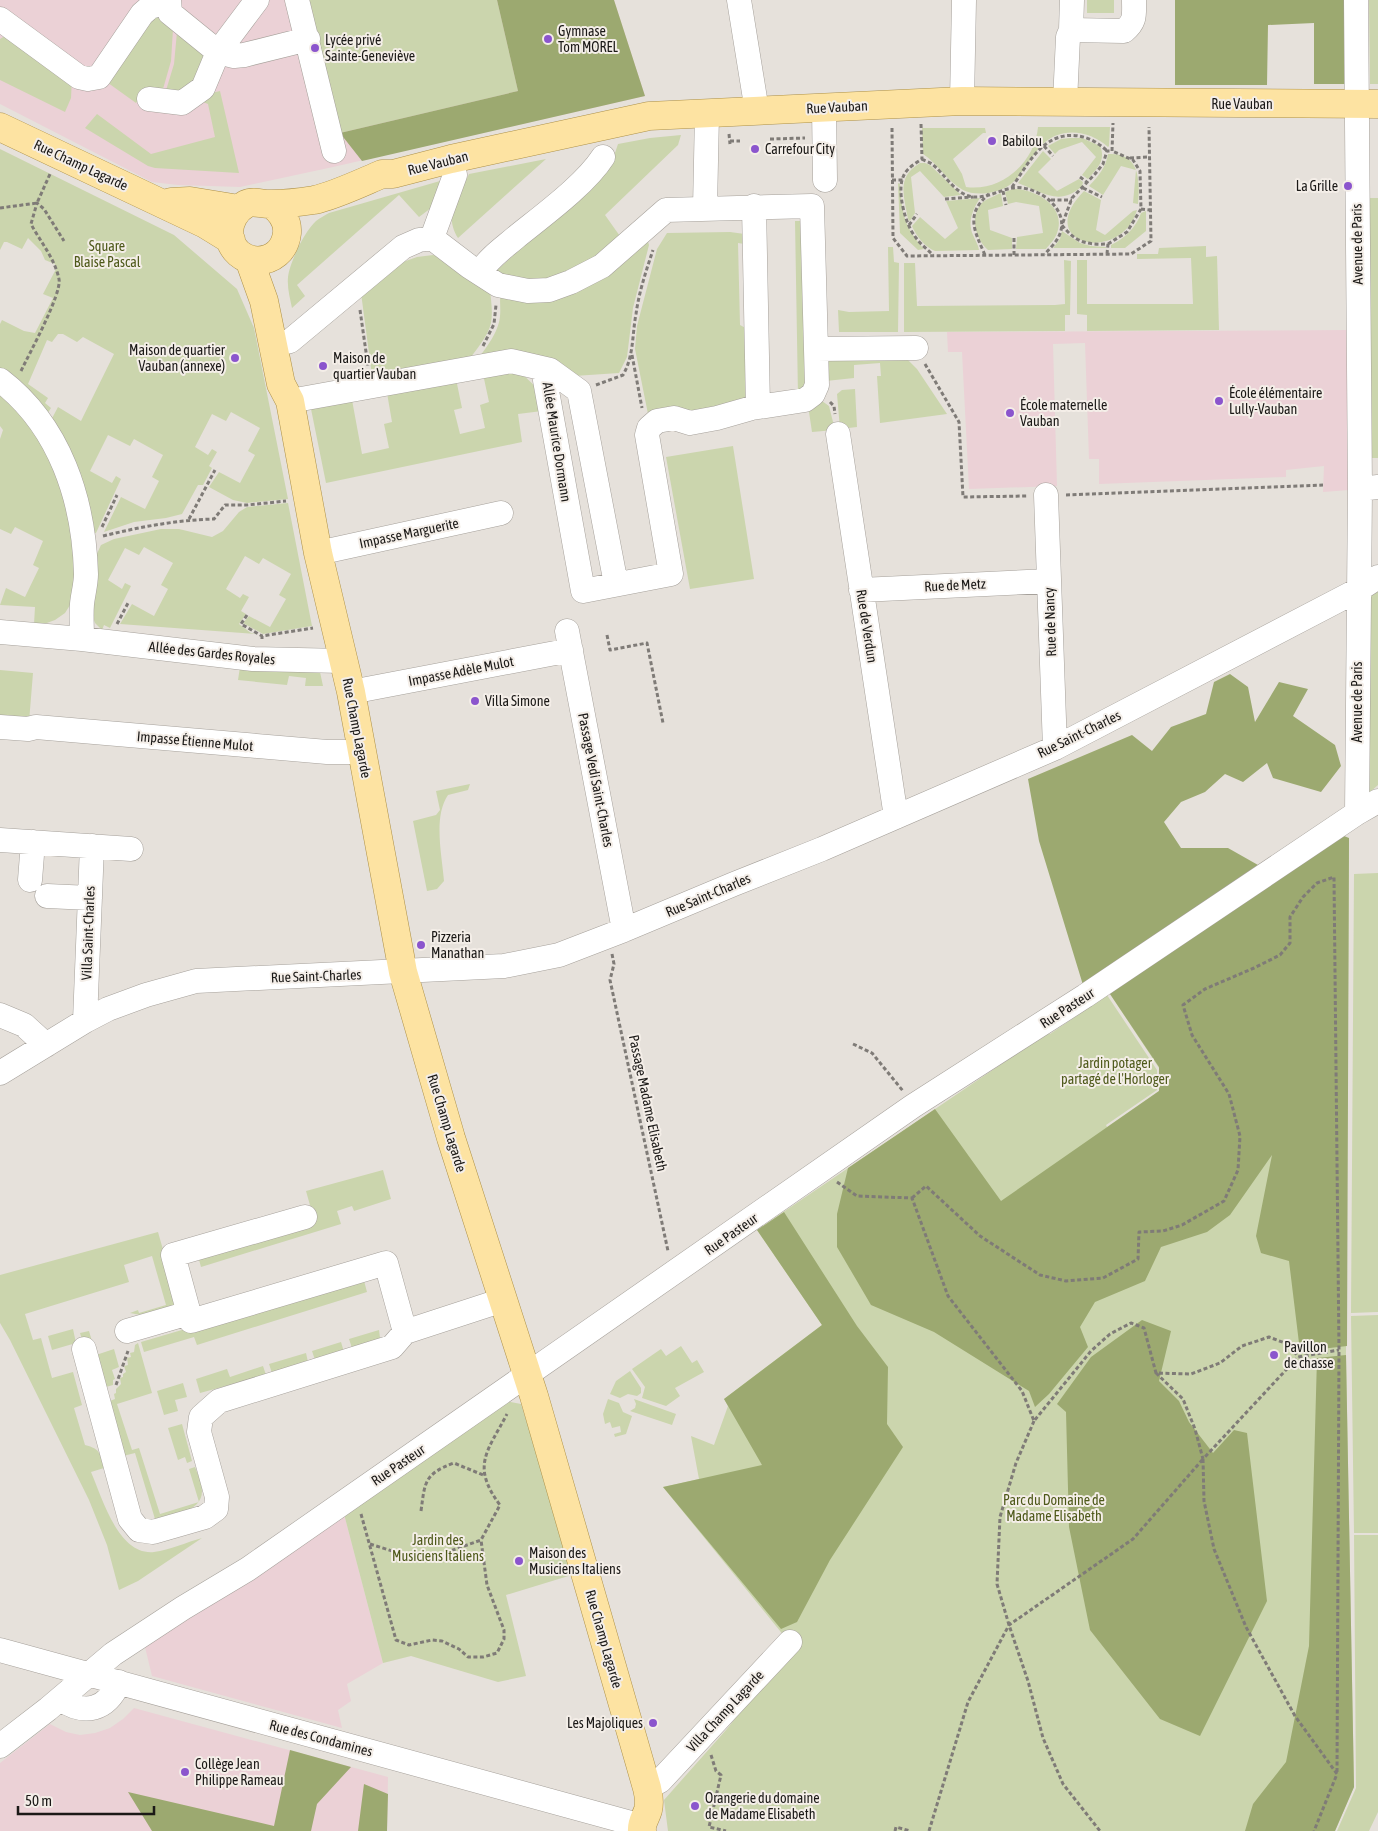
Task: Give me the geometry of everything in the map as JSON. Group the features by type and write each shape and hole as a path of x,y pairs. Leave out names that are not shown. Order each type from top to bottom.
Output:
{"main road":[{"name":"Rue Vauban","path":"271,204 316,199 382,174 393,174 451,159 649,116 962,101 1065,93 1112,102 1371,105"},
{"name":"Rue Champ Lagarde","path":"0,127 205,224 251,252 264,300 279,344 281,384 290,401 318,553 351,692 404,972 451,1138 528,1376 654,1784 642,1829"},
{"name":"Rue Vauban","path":"288,228 316,199"},
{"name":"Rue Champ Lagarde","path":"162,203 190,201 239,209"},
{"path":"255,202 271,204 282,214 288,228 286,242 251,252 229,232 231,222 239,209 247,204 255,202"}],"street":[{"path":"149,100 182,103 203,88 218,52 257,0"},
{"path":"297,0 334,151"},
{"path":"739,0 757,111"},
{"path":"962,101 964,0"},
{"path":"1065,93 1072,0"},
{"path":"1071,30 1124,31 1131,26 1134,20 1134,0"},
{"name":"Avenue de Paris","path":"1356,0 1371,105 1369,488 1358,560 1357,813"},
{"path":"0,19 79,77 88,79 99,78 142,14 150,7 169,1 170,14 218,52 234,56 244,55 308,39"},
{"path":"824,107 825,180"},
{"path":"705,208 707,114"},
{"path":"489,279 488,260 554,206 596,168 603,156"},
{"path":"432,238 455,175 451,159"},
{"path":"754,206 758,408"},
{"path":"279,344 290,341 403,247 419,240 432,238 470,268 489,279 535,290 549,290 571,282 602,266 666,210 754,206 812,206 816,387 812,394 805,400 758,408 717,418 690,422 674,418 657,421 650,428 647,435"},
{"path":"816,349 916,348"},
{"path":"290,401 512,361 550,370"},
{"name":"Allée Maurice Dormann","path":"579,391 550,370 545,380 583,591 671,574 647,435"},
{"path":"6,385 38,418 62,456 72,484 81,525 86,576 82,603 82,639"},
{"path":"579,391 616,584"},
{"name":"Rue de Verdun","path":"838,434 896,817"},
{"name":"Rue de Nancy","path":"1047,495 1054,748"},
{"name":"Impasse Marguerite","path":"318,553 501,514"},
{"name":"Rue Saint-Charles","path":"0,1073 108,1009 196,981 504,966 559,955 822,849 1054,748 1358,590 1378,577"},
{"name":"Rue de Metz","path":"862,590 1049,581"},
{"name":"Allée des Gardes Royales","path":"0,632 82,639 253,659 343,661"},
{"name":"Impasse Adèle Mulot","path":"351,692 569,640"},
{"name":"Passage Vedi Saint-Charles","path":"569,640 616,933"},
{"name":"Impasse Étienne Mulot","path":"0,727 28,729 36,726 327,752 361,752"},
{"name":"Rue Pasteur","path":"0,1746 54,1704 113,1654 183,1608 248,1569 827,1168 913,1106 1085,996 1357,813 1378,801"},
{"path":"0,840 131,849"},
{"path":"30,880 33,842"},
{"name":"Villa Saint-Charles","path":"85,1021 92,846"},
{"path":"47,896 90,898"},
{"path":"0,1015 24,1025 46,1045"},
{"path":"305,1217 174,1255 192,1321 386,1263 405,1332"},
{"path":"84,1349 130,1519 139,1530 153,1532 205,1517 216,1508 218,1497 198,1432 202,1417 219,1401 392,1348 405,1332 503,1300"},
{"path":"131,1330 189,1313"},
{"name":"Villa Champ Lagarde","path":"654,1784 790,1642"},
{"name":"Rue des Condamines","path":"0,1650 642,1829"},
{"path":"54,1704 82,1709 94,1708 114,1694 120,1682"}],"path":[{"path":"1045,254 1059,236 1072,200 1088,183 1110,151 1112,102"},
{"path":"920,103 922,160"},
{"path":"892,128 894,238 907,256 1131,254 1151,241 1149,127"},
{"path":"1012,188 1044,146 1057,138 1073,135 1086,137 1099,142 1110,151 1130,158 1149,157"},
{"path":"770,139 776,141 800,140"},
{"path":"730,141 740,141"},
{"path":"1044,146 1053,156"},
{"path":"6,385 57,295 60,281 56,269 31,224 37,203 50,174 62,157"},
{"path":"1051,200 1068,234 1081,242 1092,245 1108,244 1127,232 1140,208 1140,171 1130,158"},
{"path":"922,160 913,165 904,175 901,186 903,208 914,235 934,255"},
{"path":"922,160 932,164 962,192 974,197"},
{"path":"1080,178 1088,183"},
{"path":"892,180 903,180"},
{"path":"945,199 974,197 1012,188 1024,188 1051,200 1072,200"},
{"path":"1084,188 1102,197"},
{"path":"1003,191 1006,205"},
{"path":"985,255 974,229 973,220 975,209 990,194"},
{"path":"0,208 37,203 44,209 64,242"},
{"path":"1134,206 1150,210"},
{"path":"909,225 917,214"},
{"path":"579,391 624,375 628,366 636,313 645,274 656,240 649,226"},
{"path":"1014,238 1014,255"},
{"path":"1107,254 1108,244"},
{"path":"469,369 489,335 496,315 495,297 489,279"},
{"path":"356,285 371,386"},
{"path":"916,348 959,422 963,496 1047,495 1323,485"},
{"path":"631,353 647,435"},
{"path":"816,387 834,406 838,434"},
{"path":"189,520 215,470"},
{"path":"117,495 98,537 146,526 189,520 214,519 225,505 247,505 308,498"},
{"path":"247,615 241,624 262,636"},
{"path":"607,635 610,650 646,644 663,723"},
{"path":"827,1168 832,1178 857,1196 912,1198 926,1186 980,1236 1040,1275 1066,1281 1103,1278 1138,1259 1139,1232 1163,1231 1182,1225 1224,1201 1238,1170 1240,1136 1229,1094 1192,1035 1183,1005 1205,989 1280,955 1290,943 1290,918 1303,897 1317,883 1334,877 1339,1350 1337,1774 1314,1831"},
{"name":"Passage Madame Elisabeth","path":"616,933 614,964 610,980 673,1274"},
{"path":"853,1044 872,1053 905,1094"},
{"path":"912,1198 948,1296 1022,1391 1034,1421"},
{"path":"1100,1831 1063,1784 1043,1738 1028,1681 1009,1625 998,1584 1000,1516 1016,1463 1034,1421 1091,1351 1110,1334 1131,1323 1144,1328 1156,1373 1183,1399 1195,1429 1203,1459 1204,1501 1214,1549 1246,1627 1295,1716 1337,1774"},
{"path":"99,1403 111,1399 131,1330"},
{"path":"1156,1373 1192,1374 1220,1363 1242,1346 1270,1337 1290,1345 1298,1357"},
{"path":"929,1831 968,1702 1009,1625 1133,1539 1203,1459 1298,1357 1339,1350"},
{"path":"361,1512 396,1640 409,1645 432,1640 442,1641 459,1649 468,1656 483,1657 497,1653 504,1639 504,1630 487,1585 481,1540 500,1505 490,1491 484,1475 485,1456 509,1410"},
{"path":"421,1511 425,1484 436,1469 454,1463 484,1475"},
{"path":"370,1544 408,1556 436,1556 481,1540"},
{"path":"699,1739 713,1758 716,1771 721,1775 709,1827 726,1831"},
{"path":"895,1831 896,1827 910,1831"}],"shaded area":[{"name":"Lycée privé Sainte-Geneviève","path":"0,0 614,0 645,96 240,187 178,185 152,182 0,104"},
{"name":"École élémentaire Lully-Vauban","path":"1350,330 1349,490 1323,492 1324,466 1286,470 1286,477 1099,484 1099,459 1089,459 1085,343 1053,344 1057,486 969,489 962,352 948,352 947,332"},
{"path":"344,1514 383,1663 347,1684 351,1701 338,1710 342,1728 152,1676 145,1647"},
{"name":"Collège Jean Philippe Rameau","path":"134,1708 388,1777 387,1831 0,1831 0,1763 50,1724 66,1732 80,1735 95,1733 110,1728"}],"green space":[{"path":"309,0 497,0 518,91 340,133"},
{"path":"497,0 614,0 645,96 362,161 340,133 518,91"},
{"path":"1087,0 1114,0 1114,13 1087,13"},
{"path":"1175,0 1348,0 1349,84 1314,84 1314,23 1268,25 1267,85 1175,85"},
{"path":"1369,0 1378,0 1378,84 1370,84"},
{"path":"155,11 173,29 171,61 161,96 146,90 136,103 104,80"},
{"path":"177,32 209,50 188,92 164,97 174,64"},
{"path":"8,34 72,77 71,98 65,112 0,80 0,39"},
{"path":"220,91 239,173 148,166 85,128 97,114 151,154 215,137 208,104 203,102 203,95"},
{"path":"1038,127 1110,127 1109,146 1093,137 1075,132 1057,135 1042,145 1011,184 1001,190 981,194 968,192 958,187 923,154 922,128 985,128 986,133 983,133 953,159 962,174 966,187 992,185 1014,172 1023,163 1031,152 1036,140"},
{"path":"681,135 678,145 605,215 622,239 615,245 580,266 556,278 545,281 525,281 494,273 586,189 614,156 618,144"},
{"path":"1082,138 1100,146 1102,151 1101,160 1088,179 1082,175 1096,157 1082,142 1059,150 1055,154 1048,146 1061,139"},
{"name":"Square Blaise Pascal","path":"0,149 174,235 237,289 254,328 288,499 247,503 233,500 209,487 219,472 240,483 255,455 248,451 260,428 231,412 226,421 212,414 195,447 208,455 212,449 217,452 209,466 212,468 203,485 198,485 182,514 134,522 104,532 121,497 145,509 159,481 152,477 163,455 134,439 130,446 108,435 90,471 112,483 116,476 121,479 96,533 89,535 49,424 58,407 81,421 114,354 83,337 77,342 63,334 58,334 52,342 47,340 28,384 48,398 45,403 51,408 44,419 0,373 0,324 2,320 24,331 35,333 53,298 43,294 56,269 55,264 45,260 41,251 28,238 22,249 4,242 0,250"},
{"path":"1043,151 1051,159 1038,172 1057,191 1079,179 1083,182 1082,186 1066,196 1058,197 1018,183"},
{"path":"1108,154 1126,158 1136,170 1121,166 1103,195 1089,186 1101,172"},
{"path":"546,159 458,238 452,221 452,213 469,174"},
{"path":"920,163 930,165 961,195 944,197 920,171 911,177 915,213 910,221 904,195 905,181 907,174 912,168"},
{"path":"1136,170 1139,186 1138,204 1133,203"},
{"path":"440,181 431,208 419,217 399,195 297,285 305,296 292,308 288,285 289,271 302,240 316,221 329,213"},
{"path":"898,183 900,184 905,219 912,234 924,249 918,250 900,233"},
{"path":"1013,189 1031,192 1047,201 1053,207 1059,223 1054,239 1046,249 1016,249 1017,237 1043,233 1039,206 1016,202 1008,204 1005,192"},
{"path":"1084,191 1101,200 1096,230 1105,235 1133,211 1137,210 1128,227 1115,238 1099,242 1085,241 1073,235 1068,224 1070,210"},
{"path":"1001,193 1003,206 988,210 990,230 1012,238 1012,249 988,250 980,240 975,227 976,213 983,202"},
{"path":"980,198 973,211 971,220 971,230 979,250 935,251 921,241 912,226 920,217 945,239 958,228 946,201"},
{"path":"1366,198 1378,198 1378,458 1369,458"},
{"path":"1146,211 1146,231 1125,248 1111,248 1111,245 1129,232 1141,213"},
{"path":"795,221 809,221 812,382 798,396"},
{"path":"1062,231 1080,243 1106,248 1053,248 1060,239"},
{"path":"730,232 752,235 751,245 738,243 740,325 753,332 752,402 649,419 635,349 637,326 657,249 667,233"},
{"path":"646,235 649,245 633,308 627,357 619,373 574,376 476,362 497,328 500,316 501,292 530,297"},
{"path":"1206,246 1206,257 1217,256 1219,330 1087,331 1087,315 1077,314 1077,260 1087,260 1087,304 1193,304 1191,258 1137,259 1137,254 1158,254 1159,248"},
{"path":"888,247 893,247 894,262 899,263 898,332 839,332 838,310 849,312 889,311"},
{"path":"433,255 448,260 490,290 492,319 487,334 466,364 373,383 361,293 403,262 417,257"},
{"path":"1064,260 1071,261 1070,315 1065,315 1065,331 904,332 904,263 915,263 917,306 1055,305 1065,304"},
{"path":"905,357 917,369 947,414 880,423 877,376 881,376 880,363 854,365 854,378 826,381 827,360"},
{"path":"519,371 538,389 542,411 518,414 522,442 326,483 311,409 352,400 362,454 389,448 384,424 392,422 387,393 456,379 462,408 454,410 460,434 485,428 480,405 489,402 483,374"},
{"path":"0,385 55,456 79,549 72,602 65,613 55,620 44,624 34,624 35,607 0,605 6,588 25,597 39,568 33,565 43,541 15,527 11,534 0,529 0,439 3,430 0,426"},
{"path":"855,389 857,427 840,429 837,394 842,390"},
{"path":"822,401 829,406 835,430 812,432 809,412 812,403"},
{"path":"733,446 754,579 690,589 666,457"},
{"path":"288,503 312,626 263,634 243,623 249,616 270,627 286,599 279,595 291,574 263,558 259,564 245,556 226,589 240,598 243,594 249,597 241,611 246,614 239,624 251,633 257,634 120,624 132,604 154,616 168,589 161,585 173,563 144,547 139,555 125,548 108,580 122,589 125,583 131,586 110,628 104,625 102,630 95,623 89,606 94,560 101,545 114,539 161,529 179,529 212,537 223,531 239,512 247,507"},
{"path":"1378,588 1378,785 1369,793 1370,592"},
{"path":"240,667 320,672 323,686 305,686 306,678 289,676 287,685 238,680"},
{"path":"0,670 33,673 29,722 0,720"},
{"path":"1230,674 1248,687 1255,722 1279,682 1308,689 1293,716 1335,745 1341,766 1321,792 1273,778 1267,763 1243,782 1225,774 1205,792 1181,802 1164,822 1181,848 1228,848 1258,865 1083,985 1039,841 1028,779 1132,735 1152,751 1171,727 1206,714 1214,682"},
{"path":"470,784 468,790 448,795 443,804 440,836 444,881 437,889 427,891 413,821 436,815 440,810 436,791"},
{"path":"1339,834 1349,838 1347,1346 1304,1351 1299,1343 1289,1261 1261,1253 1256,1236 1272,1155 1230,1215 1207,1232 1161,1247 1145,1281 1095,1302 1080,1327 1088,1347 1049,1394 1035,1407 1029,1391 934,1332 871,1305 837,1247 837,1214 848,1168 935,1109 1001,1201 1159,1091 1159,1067 1108,991"},
{"name":"Parc du Domaine de Madame Elisabeth","path":"1349,838 1346,1355 1354,1787 1335,1831 668,1831 664,1800 726,1730 793,1647 663,1487 699,1479 691,1436 714,1445 728,1406 724,1399 822,1325 757,1230 1047,1033 1050,1034 1107,995 1157,1070 1157,1090 1106,1125 1107,1127 1159,1091 1159,1068 1108,991"},
{"path":"1378,873 1378,1312 1351,1313 1354,874"},
{"path":"383,1170 391,1199 354,1211 352,1206 337,1211 341,1224 201,1267 198,1256 315,1223 306,1191"},
{"path":"784,1212 857,1326 888,1367 887,1424 903,1447 830,1560 797,1622 781,1629 663,1487 762,1465 724,1399 822,1325 757,1230"},
{"path":"158,1232 179,1306 146,1316 130,1313 138,1310 139,1313 166,1305 152,1256 124,1265 129,1282 25,1314 33,1340 41,1338 52,1378 73,1372 82,1405 74,1408 85,1445 97,1450 104,1468 91,1472 106,1509 121,1535 131,1545 141,1551 154,1552 202,1538 138,1581 119,1590 107,1545 89,1500 0,1323 0,1275"},
{"path":"363,1277 367,1292 197,1345 194,1337 144,1352 141,1342"},
{"path":"1378,1315 1378,1533 1354,1533 1351,1316"},
{"path":"1142,1320 1171,1331 1159,1381 1179,1401 1189,1422 1213,1453 1234,1430 1247,1433 1267,1601 1200,1736 1160,1719 1090,1630 1069,1527 1066,1412 1057,1404 1091,1357"},
{"path":"73,1329 76,1343 52,1350 48,1336"},
{"path":"379,1330 380,1338 375,1342 352,1348 349,1339"},
{"path":"89,1331 96,1355 114,1349 119,1367 112,1370 115,1379 113,1380 113,1385 106,1387 100,1399 80,1333"},
{"path":"341,1342 344,1352 315,1360 312,1351"},
{"path":"138,1343 152,1393 117,1404 132,1450 139,1448 160,1514 198,1502 191,1508 177,1514 155,1519 135,1453 123,1456 107,1402 115,1399 116,1389 121,1384 120,1378 126,1372 124,1366 128,1365 127,1358 131,1357 130,1353 134,1352 135,1345"},
{"path":"681,1346 692,1363 697,1360 704,1372 675,1388 680,1396 666,1406 642,1398 645,1387 632,1369 661,1349 666,1356"},
{"path":"306,1353 308,1362 272,1373 269,1364"},
{"path":"1346,1355 1354,1787 1335,1831 1245,1831 1253,1804 1286,1762 1309,1646 1317,1358"},
{"path":"263,1366 266,1375 200,1393 196,1379 227,1369 230,1377"},
{"path":"630,1371 641,1388 641,1393 637,1396 628,1394 620,1398 610,1394 616,1381"},
{"path":"183,1383 187,1397 175,1400 178,1411 164,1415 157,1391"},
{"path":"608,1399 619,1403 623,1412 632,1416 626,1434 615,1437 614,1434 621,1432 620,1426 612,1428 610,1422 605,1424 603,1414"},
{"path":"634,1399 676,1414 672,1425 630,1411 635,1408"},
{"name":"Jardin des Musiciens Italiens","path":"506,1401 521,1404 575,1574 506,1595 526,1676 498,1682 411,1656 383,1663 344,1514"},
{"path":"182,1424 192,1461 187,1463 185,1457 178,1460 168,1428"},
{"path":"195,1467 202,1488 199,1501 189,1469"},
{"path":"1354,1535 1378,1535 1378,1812 1369,1831 1337,1831 1356,1788"},
{"path":"290,1750 351,1767 317,1804 311,1831 152,1831 128,1792 274,1826"},
{"path":"364,1784 388,1794 387,1831 358,1831"}],"place":[{"name":"Gymnase Tom MOREL","path":"548,39"},
{"name":"Lycée privé Sainte-Geneviève","path":"315,48"},
{"name":"Babilou","path":"992,141"},
{"name":"Carrefour City","path":"755,149"},
{"name":"La Grille","path":"1348,186"},
{"name":"Maison de quartier Vauban (annexe)","path":"235,358"},
{"name":"Maison de quartier Vauban","path":"323,366"},
{"name":"École élémentaire Lully-Vauban","path":"1219,401"},
{"name":"École maternelle Vauban","path":"1010,413"},
{"name":"Villa Simone","path":"475,701"},
{"name":"Pizzeria Manathan","path":"421,945"},
{"name":"Pavillon de chasse","path":"1274,1355"},
{"name":"Maison des Musiciens Italiens","path":"519,1561"},
{"name":"Les Majoliques","path":"653,1723"},
{"name":"Collège Jean Philippe Rameau","path":"185,1772"},
{"name":"Orangerie du domaine de Madame Elisabeth","path":"695,1806"}],"park label":[{"name":"Jardin potager partagé de l'Horloger","path":"1115,1072"}]}
